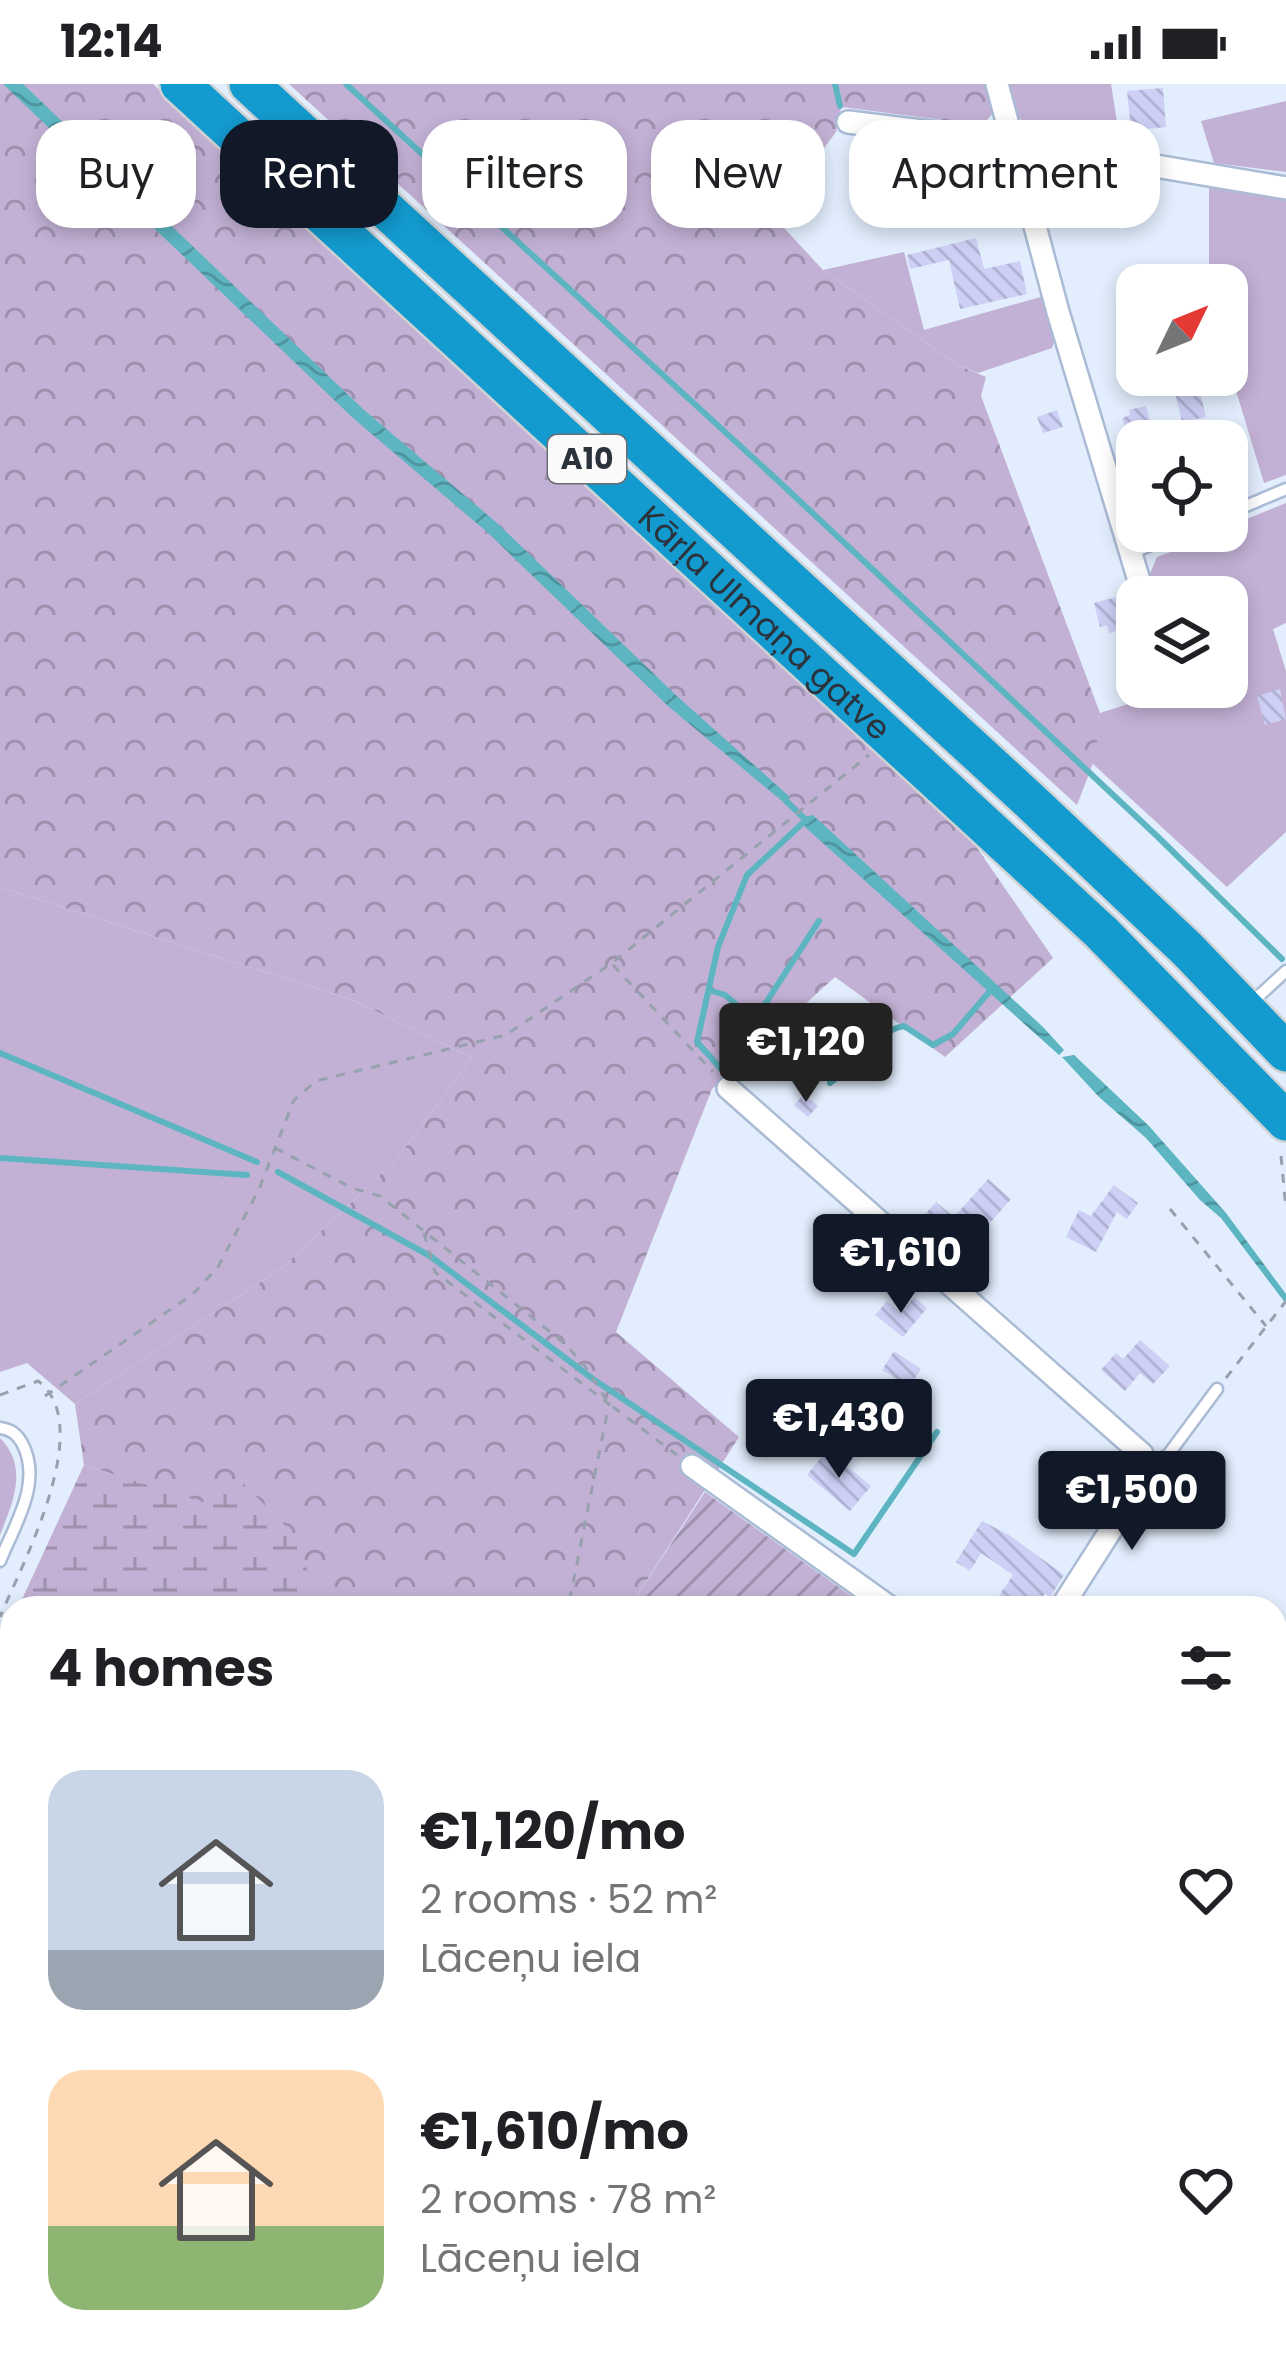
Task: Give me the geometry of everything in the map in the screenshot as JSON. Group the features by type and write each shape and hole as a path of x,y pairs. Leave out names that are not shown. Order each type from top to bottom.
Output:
{"highway":[{"name":"Kārļa Ulmaņa gatve","path":"179,84 1101,932 1284,1139"},
{"name":"Kārļa Ulmaņa gatve","path":"249,84 1029,800 1286,1052"}],"street":[{"path":"997,84 1007,120"},
{"path":"1160,167 1286,188"},
{"path":"1036,228 1138,576"},
{"path":"728,1088 1142,1454 1148,1467 1131,1502 1069,1596"},
{"path":"692,1466 856,1596"}],"lane":[{"path":"1248,505 1286,489"},
{"path":"1131,554 1136,552"},
{"path":"1245,1009 1286,971"},
{"path":"1148,1467 1168,1455 1217,1388"},
{"path":"0,1428 18,1436 31,1461 30,1485 0,1561"}],"path":[{"path":"45,1396 194,1294 218,1267 236,1238 294,1100 316,1081 506,1035 612,963 889,738"},
{"path":"612,963 728,1088"},
{"path":"1284,1139 1286,1209"},
{"path":"273,1148 352,1188 380,1196 571,1350 608,1404 570,1596"},
{"path":"1170,1209 1266,1326"},
{"path":"422,1229 435,1272 692,1466"},
{"path":"1217,1388 1286,1301"},
{"path":"0,1394 38,1381 52,1391"}],"green space":[{"path":"0,84 153,84 192,120 36,120 36,228 196,228 196,124 220,146 220,228 309,228 973,842 1053,958 945,1057 835,977 712,1089 616,1332 739,1437 637,1596 310,1596 202,1503 84,1465 75,1404 282,1268 395,1161 472,1058 355,1001 0,887"},
{"path":"289,84 985,84 993,113 987,120 944,120 841,107 836,132 825,147 825,120 651,120 651,228 784,228 823,270 958,365 986,377 981,396 1100,713 1095,758 1077,805 446,228 627,228 627,120 422,120 422,206 398,184 398,120 328,120"},
{"path":"1008,84 1111,84 1117,120 1022,120"},
{"path":"1286,101 1286,172 1214,163 1201,121"},
{"path":"1209,187 1286,198 1286,475 1264,483 1238,396 1248,396 1248,264 1209,264"},
{"path":"904,252 924,330 1044,296 1056,337 1052,348 978,373 958,365 823,270"},
{"path":"1286,503 1286,623 1273,629 1286,671 1286,832 1227,887 1093,764 1100,713 1116,708 1248,708 1248,576 1149,576 1157,557 1170,552 1248,552 1248,518"},
{"path":"0,887 355,1001 472,1058 395,1161 282,1268 75,1404 27,1363 0,1372"},
{"path":"0,1438 14,1461 16,1485 0,1535"},
{"path":"84,1465 202,1502 244,1484 299,1540 315,1596 24,1596"},
{"path":"705,1492 851,1596 637,1596"}],"water":[{"path":"3,84 23,84 61,120 41,120"},
{"path":"154,228 174,228 363,409 497,523 791,798 777,797 668,706 487,532 353,418"},
{"path":"813,815 1064,1050 1059,1055 805,827 805,817"},
{"path":"1074,1055 1149,1126 1226,1213 1286,1294 1286,1304 1221,1218 1062,1057"}],"building":[{"path":"1163,88 1166,127 1160,128 1160,120 1130,120 1127,91"},
{"path":"976,238 984,269 1020,261 1027,294 960,309 949,260 910,269 907,255"},
{"path":"1176,396 1201,396 1206,417 1182,420"},
{"path":"1146,406 1150,420 1123,420 1129,410"},
{"path":"1057,410 1063,427 1043,433 1037,417"},
{"path":"1116,597 1116,631 1109,633 1107,625 1100,627 1094,603"},
{"path":"1280,689 1286,719 1265,725 1257,696"},
{"path":"819,1029 837,1043 822,1062 833,1070 823,1082 795,1059"},
{"path":"804,1094 818,1106 808,1117 794,1105"},
{"path":"988,1179 1011,1199 974,1241 961,1230 941,1252 913,1228 936,1202 954,1217"},
{"path":"1114,1185 1138,1203 1127,1219 1117,1212 1096,1252 1066,1237 1079,1210 1091,1216"},
{"path":"914,1297 927,1308 903,1337 875,1315 887,1301 901,1313"},
{"path":"1140,1340 1170,1366 1153,1384 1140,1373 1125,1391 1101,1370 1116,1353 1123,1359"},
{"path":"894,1351 921,1369 909,1387 882,1370"},
{"path":"827,1450 871,1486 850,1511 807,1475"},
{"path":"982,1521 1064,1575 1051,1596 999,1596 1013,1575 981,1553 970,1571 956,1562"}],"waterway":[{"path":"346,84 773,476 1282,959"},
{"path":"835,84 840,106"},
{"path":"782,797 807,821"},
{"path":"738,1047 722,1070 697,1042 718,947 747,875 806,820"},
{"path":"754,1021 819,921"},
{"path":"712,991 738,1006"},
{"path":"830,1083 893,1029 904,1026 933,1045 953,1034 990,991"},
{"path":"0,1053 257,1162"},
{"path":"0,1158 247,1175"},
{"path":"278,1172 430,1256 593,1379 854,1554 937,1432"}]}
